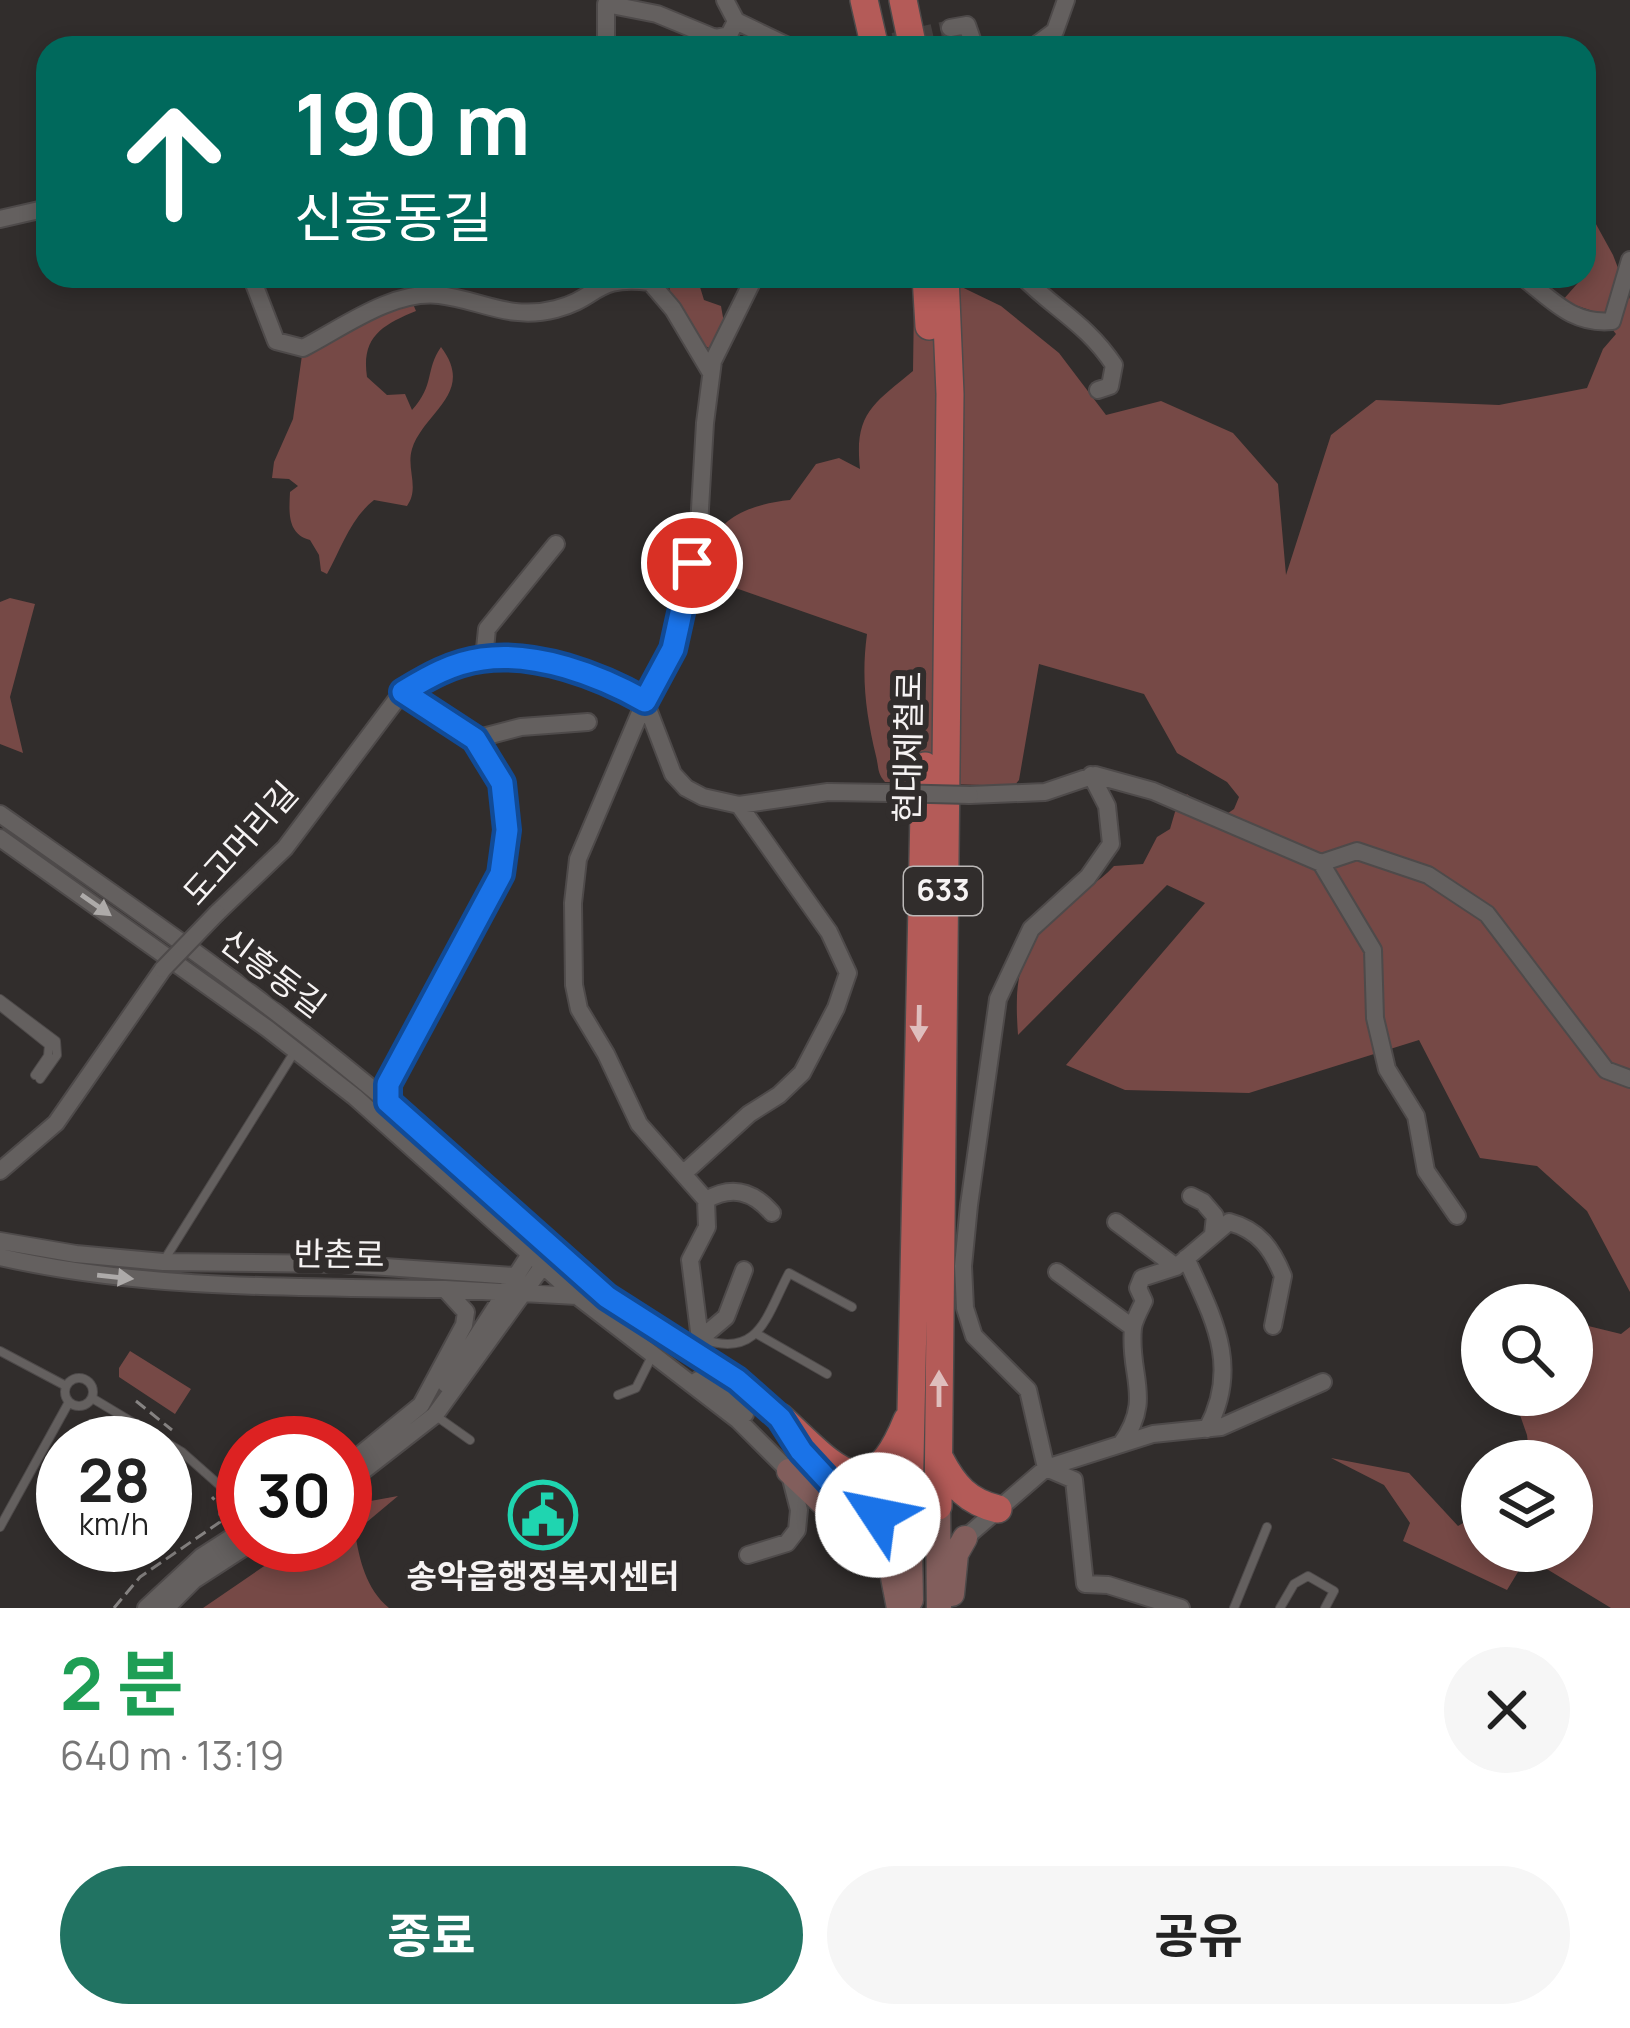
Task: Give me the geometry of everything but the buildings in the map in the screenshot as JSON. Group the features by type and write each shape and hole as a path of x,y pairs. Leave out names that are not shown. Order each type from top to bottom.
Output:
{"highway":[{"path":"864,0 872,36"},
{"path":"882,0 890,36"},
{"path":"903,0 910,36"},
{"path":"920,0 925,36"},
{"name":"현대제철로","path":"924,1522 911,1410 931,288"},
{"name":"현대제철로","path":"924,1522 938,1455 950,394 933,288"},
{"path":"780,1418 837,1469 859,1477 883,1461 911,1410"},
{"path":"938,1455 961,1492 998,1509"}],"main road":[{"path":"789,1471 891,1567 899,1608"},
{"name":"633","path":"911,1608 924,1522"},
{"name":"633","path":"924,1522 939,1608"},
{"path":"951,1608 956,1554 965,1538"}],"street":[{"path":"725,0 736,21 767,36"},
{"path":"1048,36 1066,0"},
{"path":"607,36 606,4 657,14 710,36"},
{"path":"724,36 736,21"},
{"path":"950,28 967,25 971,36"},
{"path":"0,219 36,211"},
{"path":"1534,288 1552,305 1579,318 1612,321 1630,260"},
{"path":"256,288 276,341 303,348 392,303 424,295 524,313 559,309 596,288"},
{"path":"655,288 711,374"},
{"path":"700,1339 690,1260 706,1228 706,1200 631,1110 606,1054 579,1010 573,904 578,859 645,701 673,649 698,526 711,374 720,340 748,288"},
{"path":"1035,288 1079,321 1107,353 1115,375 1111,386 1098,390"},
{"path":"484,658 487,629 556,544"},
{"name":"도고머리길","path":"0,1171 56,1123 163,969 285,848 403,692 441,670 484,658 530,661 609,681 645,701"},
{"path":"388,1102 388,1084 501,874 507,830 502,783 475,739 403,692"},
{"path":"645,701 673,774 686,788 739,805 828,792 1045,793 1091,775 1153,791 1321,863 1373,950 1375,1018 1387,1069 1416,1116 1426,1171 1457,1216"},
{"path":"475,739 521,727 588,722"},
{"path":"1046,1468 1028,1390 974,1336 965,1308 963,1266 998,998 1031,929 1088,877 1112,844 1107,806 1091,775"},
{"path":"684,1173 748,1114 779,1095 802,1073 836,1008 848,973 829,932 739,805"},
{"name":"신흥동길","path":"0,814 202,956 300,1042 388,1102 539,1248"},
{"path":"0,838 300,1042 388,1124 539,1248 737,1380 780,1418 801,1451 837,1490 878,1515 924,1522"},
{"path":"1321,863 1358,851 1428,875 1487,914 1606,1070 1630,1078"},
{"path":"706,1200 719,1193 742,1192 756,1196 772,1213"},
{"path":"1192,1196 1215,1216 1213,1234"},
{"path":"1116,1222 1181,1263 1214,1321 1226,1378 1221,1403 1207,1429"},
{"path":"1121,1444 1132,1428 1140,1400 1132,1327 1144,1301 1138,1288 1142,1278 1181,1263 1229,1222 1244,1226 1262,1238 1283,1276 1273,1326"},
{"name":"반촌로","path":"0,1240 76,1254 163,1262 342,1264 577,1296"},
{"path":"372,1461 428,1410 539,1248"},
{"path":"539,1248 577,1296 652,1356 721,1391 842,1507 924,1522 965,1538 1046,1468 1153,1434 1220,1427 1323,1382"},
{"name":"반촌로","path":"0,1257 88,1274 190,1285 514,1286"},
{"path":"700,1339 726,1317 744,1270"},
{"path":"1057,1272 1132,1327"},
{"path":"372,1448 428,1410 466,1312 445,1289"},
{"path":"670,1367 737,1420 789,1471 798,1492 797,1530 787,1544 748,1556"},
{"path":"1046,1468 1074,1480 1085,1584 1108,1585 1181,1608"},
{"path":"146,1608 216,1547"},
{"path":"166,1608 216,1566"}],"lane":[{"path":"0,1002 56,1041 57,1055 38,1077"},
{"path":"163,1262 300,1042"},
{"path":"700,1339 727,1348 743,1345 757,1334 789,1273 852,1307"},
{"path":"757,1334 826,1374"},
{"path":"0,1351 66,1386"},
{"path":"618,1396 636,1388 652,1356"},
{"path":"66,1386 85,1379 93,1388 92,1398 82,1406 69,1402"},
{"path":"0,1527 69,1402 66,1386"},
{"path":"92,1398 182,1452 216,1482"},
{"path":"428,1410 470,1440"},
{"path":"1234,1608 1267,1527"},
{"path":"1280,1608 1294,1584 1308,1576 1334,1591 1325,1608"}],"path":[{"path":"114,1608 140,1577 220,1522 220,1506 212,1497"}],"shaded area":[{"path":"1596,224 1630,299 1630,1292 1587,1211 1537,1166 1480,1158 1419,1040 1249,1093 1125,1090 1066,1065 1205,903 1167,885 1018,1035 1022,966 1047,922 1114,866 1143,864 1157,837 1170,829 1187,794 1203,808 1224,816 1239,797 1227,782 1177,753 1144,694 1039,664 1019,780 1014,786 885,782 867,711 867,634 727,585 714,549 726,523 754,508 790,500 816,464 839,458 860,469 860,435 869,412 913,371 914,302 931,288 964,288 1001,306 1059,353 1106,415 1161,401 1233,433 1278,484 1286,575 1331,435 1376,400 1499,405 1587,388 1603,349 1616,334 1599,313 1562,301 1573,288 1596,288"},
{"path":"670,288 700,288 704,300 721,306 724,323 709,348 693,336"},
{"path":"413,304 416,311 376,334 367,352 367,377 387,395 405,394 412,410 424,393 441,347 453,377 450,390 412,449 412,492 407,506 374,500 352,525 327,574 321,571 310,540 297,533 291,521 290,492 298,486 289,479 272,478 293,419 303,348 357,319"},
{"path":"10,598 35,604 10,697 23,753 0,744 0,602"},
{"path":"1593,1327 1621,1334 1630,1327 1630,1608 1611,1608 1552,1572 1593,1572 1593,1440 1528,1440 1520,1416 1593,1416"},
{"path":"130,1351 191,1389 175,1414 119,1377"},
{"path":"1331,1458 1409,1473 1458,1526 1461,1568 1403,1541 1410,1523 1384,1485"},
{"path":"398,1496 372,1518 372,1501"},
{"path":"256,1572 365,1572 389,1608 203,1608"},
{"path":"1469,1572 1518,1572 1507,1590"}],"tunnel":[{"path":"914,36 950,28"}],"place":[{"name":"송악읍행정복지센터","path":"543,1515"}],"route":[{"path":"692,563 673,649 645,701 609,681 530,661 484,658 441,670 403,692 475,739 502,783 507,830 501,874 388,1084 388,1102 607,1297 737,1380 780,1418 801,1451 837,1490 878,1515"}]}
